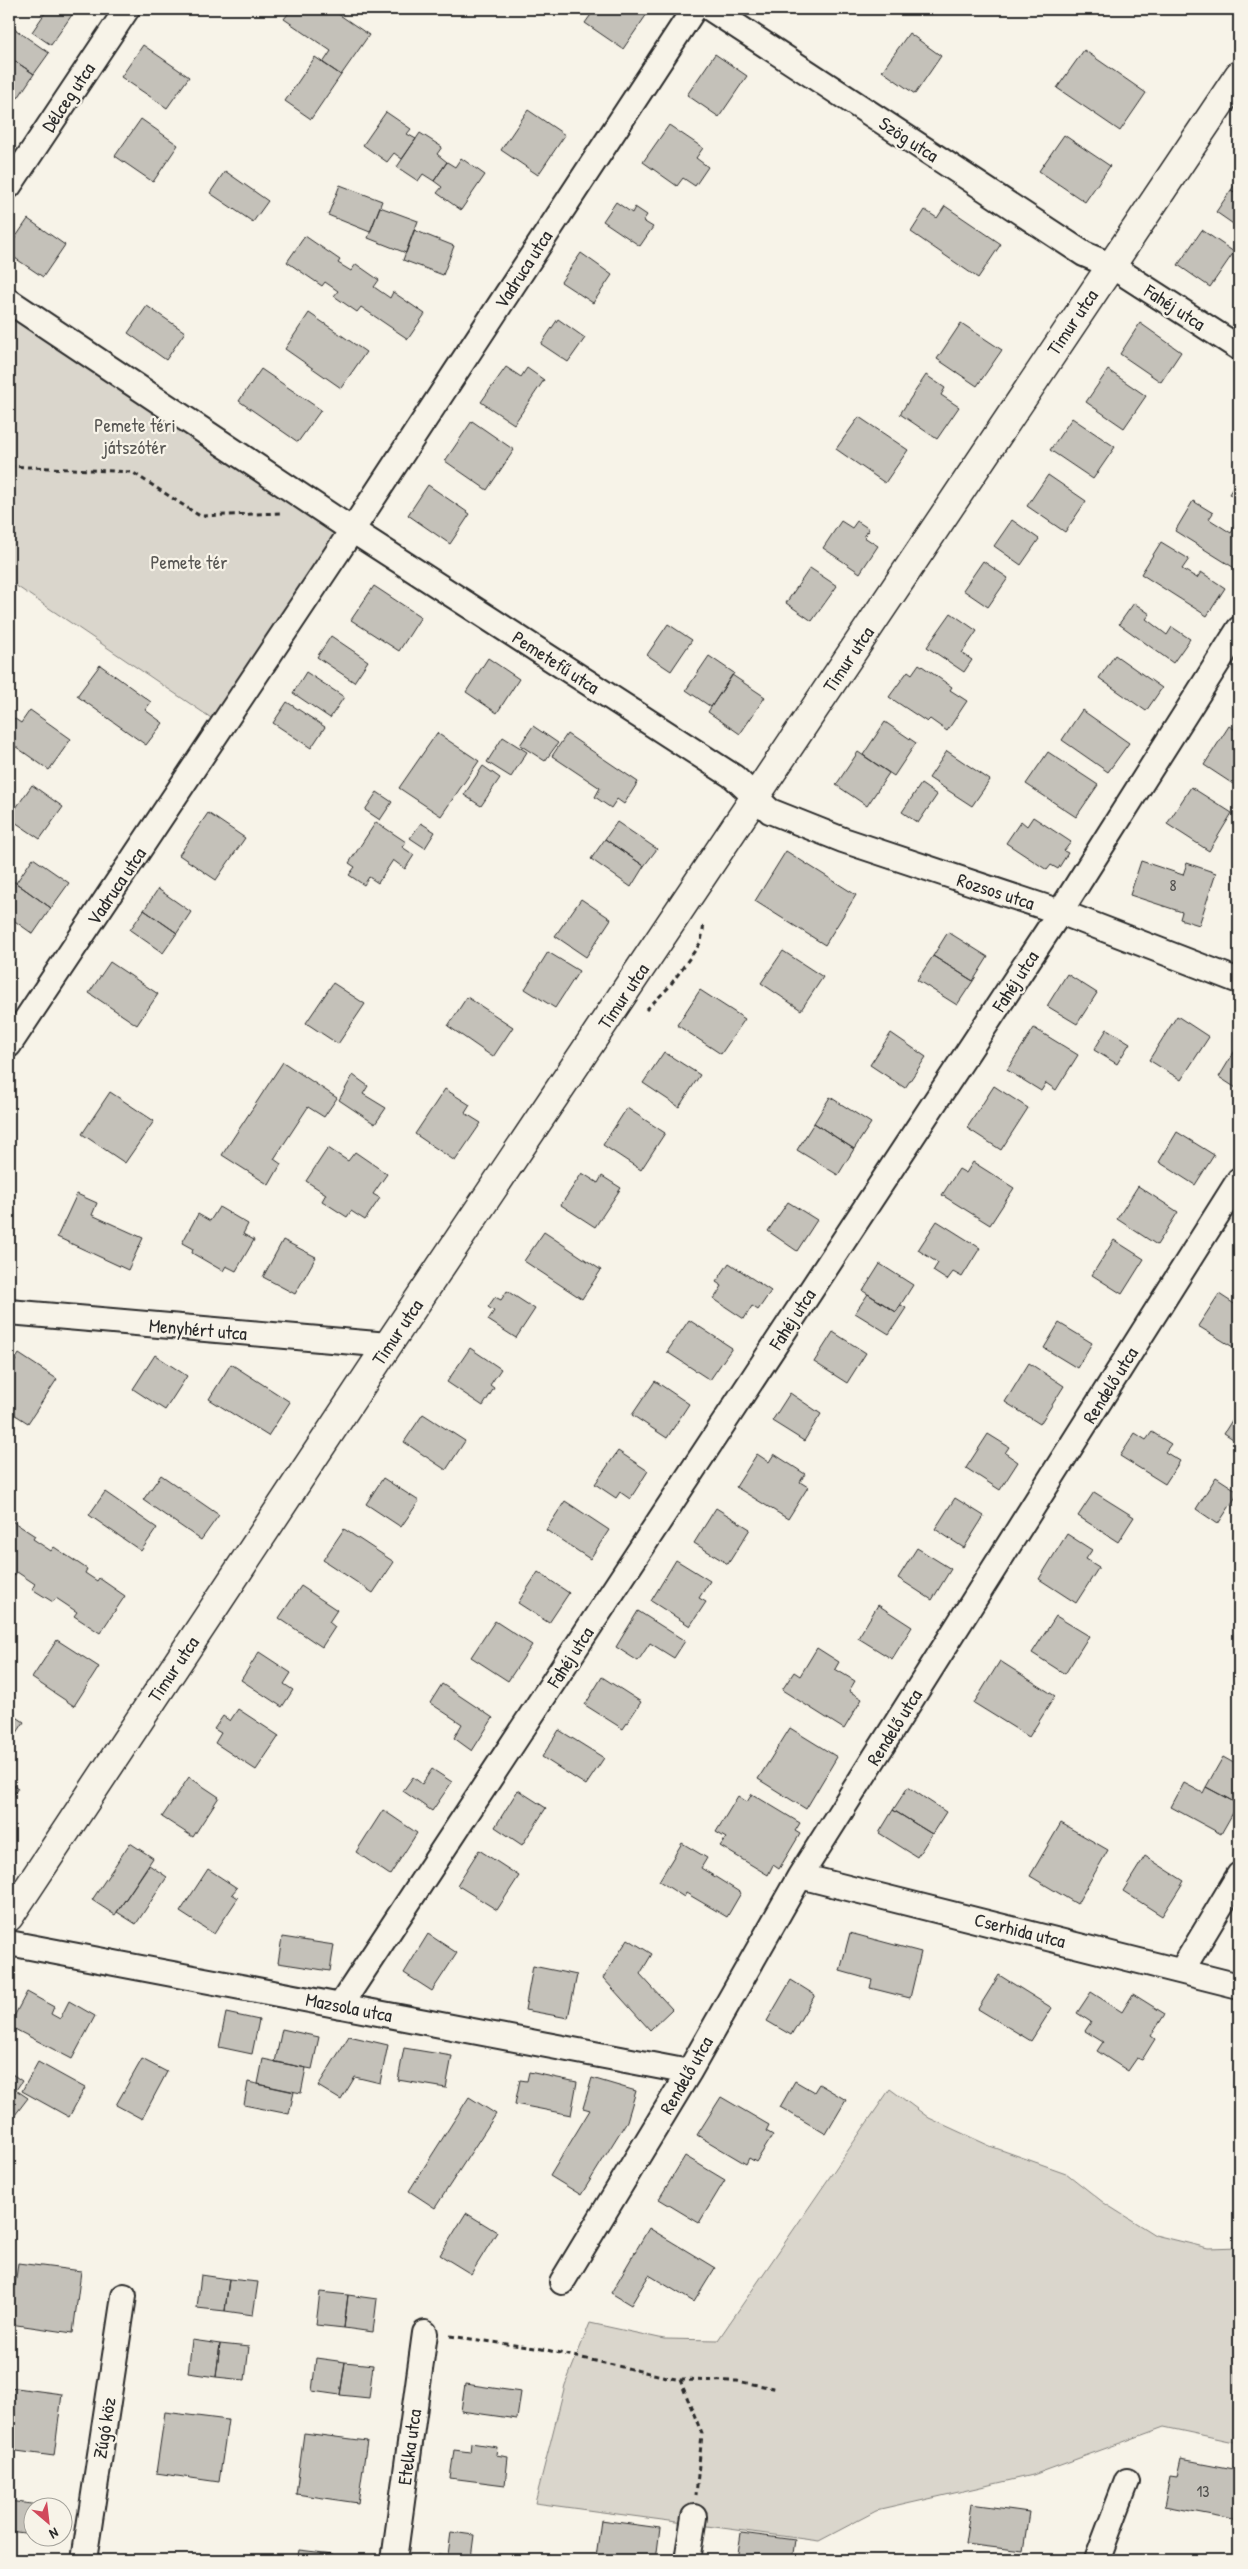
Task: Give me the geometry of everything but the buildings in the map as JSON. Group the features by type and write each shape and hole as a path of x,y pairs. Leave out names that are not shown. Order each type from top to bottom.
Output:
{"street":[{"name":"Délceg utca","path":"9,186 127,9"},
{"name":"Vadruca utca","path":"9,1046 223,726 694,9"},
{"name":"Szög utca","path":"711,9 1084,254 1110,265"},
{"name":"Timur utca","path":"9,1918 388,1345 756,798 1110,265 1236,85"},
{"name":"Fahéj utca","path":"1110,265 1239,348"},
{"path":"9,302 352,530"},
{"name":"Pemetefű utca","path":"352,530 734,777 756,798"},
{"name":"Fahéj utca","path":"340,2006 1060,912 1239,629"},
{"name":"Rozsos utca","path":"756,798 770,811 843,840 1060,912 1239,981"},
{"name":"Rendelő utca","path":"562,2282 689,2072 800,1876 1239,1180"},
{"name":"Menyhért utca","path":"9,1312 388,1345"},
{"path":"1182,1970 1239,1875"},
{"name":"Cserhida utca","path":"800,1876 1182,1970 1239,1986"},
{"name":"Mazsola utca","path":"9,1943 689,2072"},
{"name":"Zúgó köz","path":"84,2560 124,2296"},
{"name":"Etelka utca","path":"394,2560 424,2333"},
{"path":"1097,2560 1127,2481"},
{"path":"687,2560 694,2517"}],"path":[{"path":"9,466 132,472 200,516 290,513"},
{"path":"424,2333 542,2349 680,2380 737,2381 778,2389"},
{"path":"680,2380 702,2434 694,2517"}],"green space":[{"name":"Pemete tér","path":"9,301 352,530 223,726 9,581"},
{"path":"890,2089 929,2118 990,2146 1066,2173 1104,2203 1155,2235 1208,2248 1239,2247 1239,2443 1164,2427 1033,2475 876,2511 819,2541 535,2503 565,2385 590,2323 664,2339 718,2340"}],"park label":[{"name":"Pemete téri játszótér","path":"135,436"}]}
